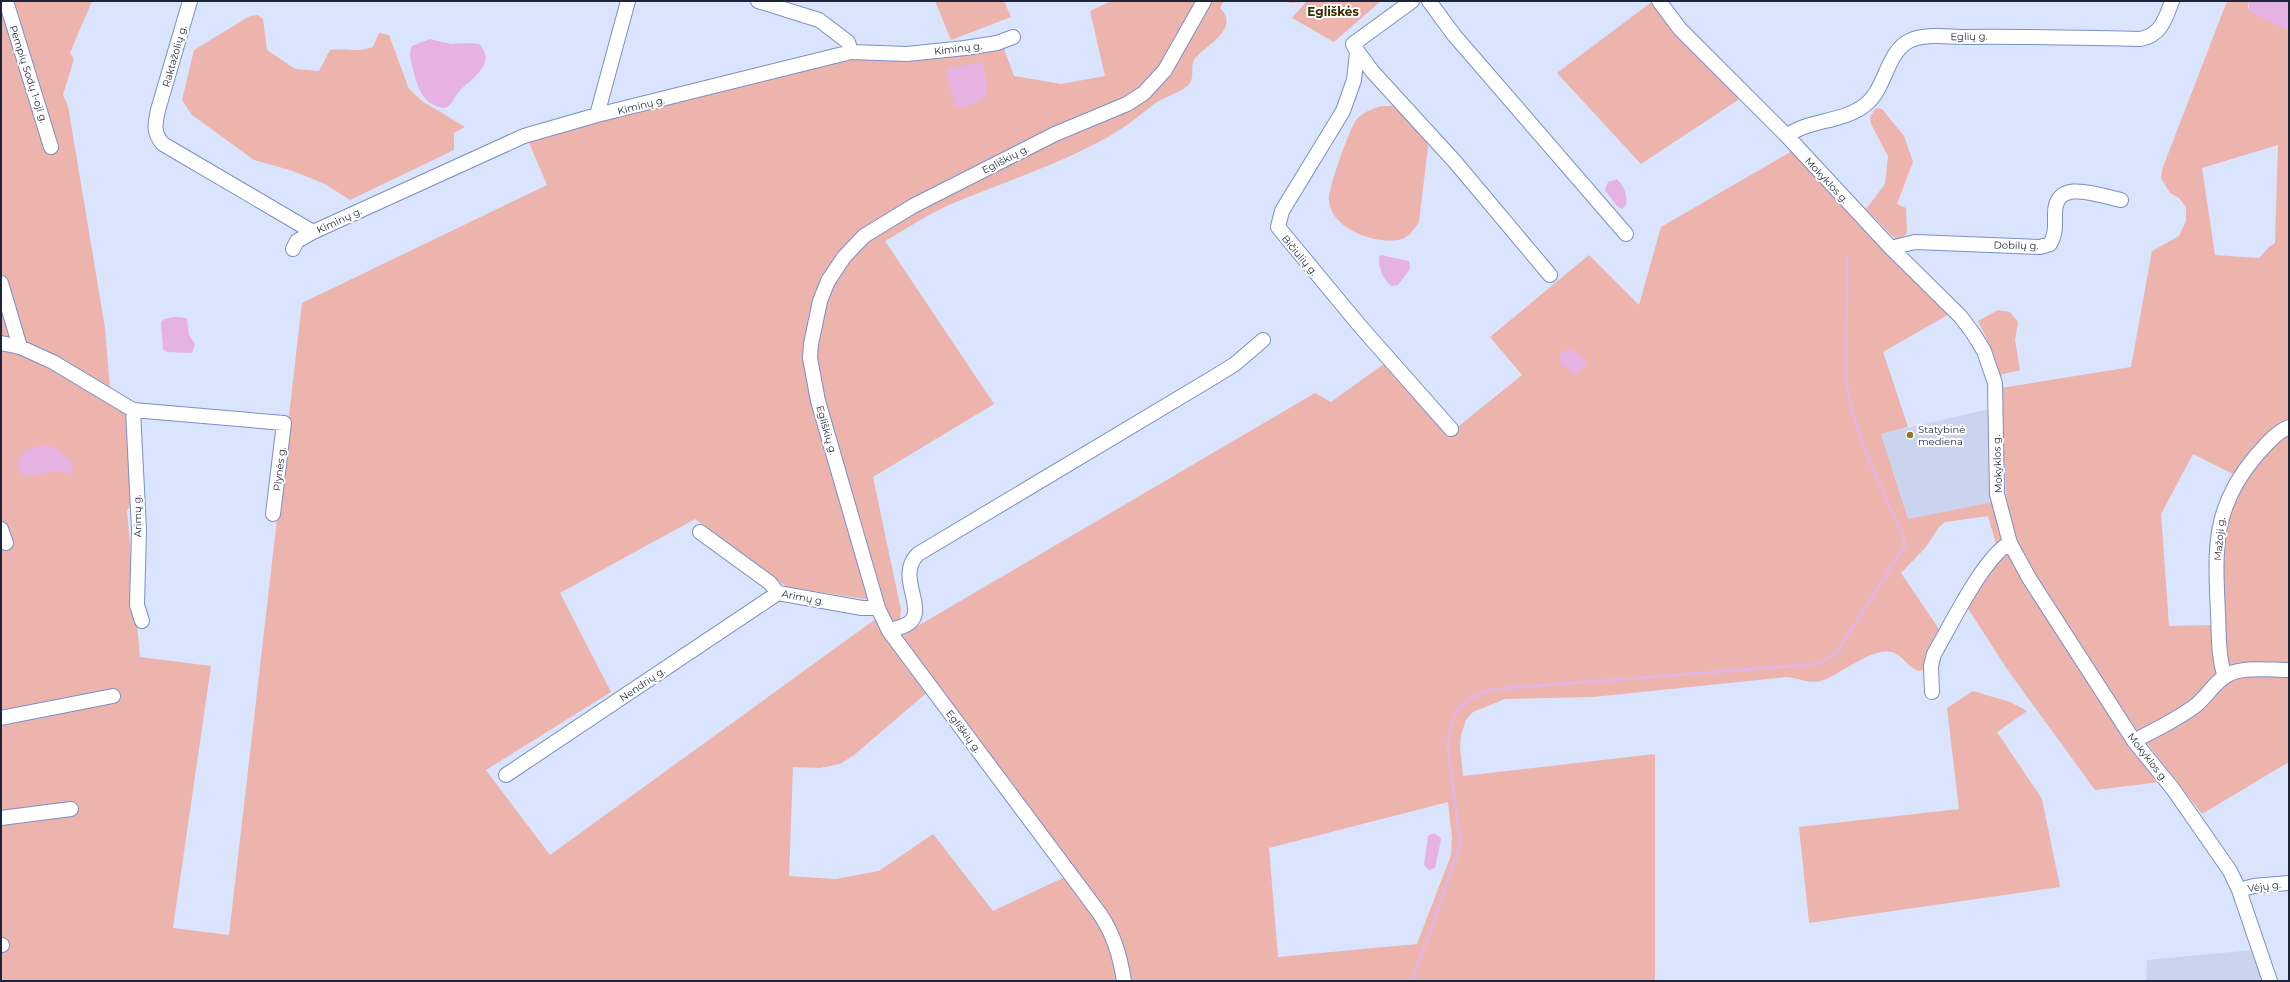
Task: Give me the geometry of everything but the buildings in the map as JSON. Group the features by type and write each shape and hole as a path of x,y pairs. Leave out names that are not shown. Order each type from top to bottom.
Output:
{"street":[{"name":"Pempių Sodų 1-oji g.","path":"6,1 51,147"},
{"name":"Raktažolių g.","path":"190,1 158,110 155,126 156,136 163,144 313,232"},
{"path":"597,115 628,1"},
{"path":"758,1 819,20 848,42 851,52"},
{"name":"Egliškių g.","path":"1124,981 1120,955 1112,932 1100,914 889,631 878,608 813,374 811,344 820,301 828,281 844,257 864,236 913,206 1055,134 1127,104 1144,94 1165,70 1204,1"},
{"path":"1412,1 1355,48 1456,163 1550,275"},
{"path":"1429,1 1454,35 1626,234"},
{"name":"Mokyklos g.","path":"1659,1 1680,29 1787,136 1891,248 1960,316 1974,333 1984,351 1995,383 1997,494 2010,543 2029,578 2134,741 2173,789 2216,850 2239,890 2270,981"},
{"name":"Eglių g.","path":"1787,136 1799,129 1844,115 1865,105 1880,87 1896,55 1910,40 1942,37 1999,36 2140,39 2150,37 2158,32 2164,24 2172,1"},
{"name":"Kiminų g.","path":"293,249 298,241 313,232 524,136 597,115 851,52 907,54 958,49 997,43 1013,37"},
{"name":"Bičiulių g.","path":"1355,48 1354,80 1342,111 1282,211 1278,227 1360,326 1450,429"},
{"name":"Dobilų g.","path":"1891,248 1915,242 2040,247 2050,244 2055,236 2054,205 2057,198 2065,193 2074,191 2121,200"},
{"path":"1,283 20,347"},
{"path":"889,631 909,624 914,618 916,608 908,569 911,561 918,554 1214,377 1234,364 1263,340"},
{"path":"1,343 20,347 53,362 133,410"},
{"name":"Arimų g.","path":"133,410 139,530 137,605 142,621"},
{"name":"Plynės g.","path":"133,410 284,424 273,514"},
{"name":"Mažoji g.","path":"2225,677 2220,657 2217,588 2218,535 2222,511 2236,482 2247,466 2272,438 2289,427"},
{"path":"1,529 6,543"},
{"name":"Arimų g.","path":"700,532 770,583 778,593 862,608 878,608"},
{"path":"1932,692 1931,666 1934,654 1975,583 1999,550 2010,543"},
{"name":"Nendrių g.","path":"506,775 778,593"},
{"path":"2134,741 2176,719 2196,704 2225,677 2242,670 2289,670"},
{"path":"1,718 112,696"},
{"path":"1,818 71,809"},
{"name":"Vėjų g.","path":"2239,890 2254,886 2289,883"}],"shaded area":[{"path":"1,1 92,1 70,53 74,59 63,95 68,106 105,328 111,401 124,409 131,446 133,490 131,502 127,511 140,657 211,666 173,928 229,935 302,303 547,185 527,138 850,58 1003,46 1014,76 1061,84 1105,76 1090,11 1111,1 1196,1 1162,67 1135,92 850,241 807,349 871,600 787,587 695,519 560,593 611,692 486,770 550,855 877,618 930,690 854,755 840,764 820,768 793,767 789,876 835,879 879,871 933,834 993,911 1067,876 1109,937 1119,981 1,981"},
{"path":"935,1 1004,1 1011,17 951,40"},
{"path":"1210,1 1224,1 1220,8 1225,15 1227,22 1225,28 1215,41 1194,59 1192,78 1187,87 1157,102 1121,129 1089,147 1049,165 949,205 885,241 994,404 873,477 901,610 900,619 890,621 884,609 820,392 815,351 821,314 841,269 871,235 1148,94"},
{"path":"1287,1 1381,1 1334,42 1292,18 1306,2 1290,3"},
{"path":"1653,1 1741,98 1641,164 1557,73"},
{"path":"2227,1 2248,1 2248,8 2289,31 2289,762 2202,814 2133,725 2032,571 2012,531 2006,497 2001,388 2131,367 2152,251 2179,236 2186,221 2186,207 2179,198 2170,193 2161,178 2163,167","holes":["2278,145 2275,243 2259,258 2215,255 2202,168","2193,454 2235,475 2215,520 2214,625 2169,626 2161,514"]},
{"path":"2248,1 2289,1 2289,31 2250,12"},
{"path":"258,15 263,19 267,50 295,69 319,71 330,50 367,49 373,47 379,33 389,35 409,89 422,101 465,127 454,133 454,150 350,200 325,184 293,171 254,160 192,115 182,100 194,50 250,16"},
{"path":"430,39 451,44 479,44 486,59 480,72 457,94 451,104 445,108 431,104 427,100 417,83 413,70 410,55 412,46"},
{"path":"979,62 982,63 986,80 986,96 969,106 955,108 946,72 951,68"},
{"path":"1381,106 1395,106 1424,132 1428,147 1419,222 1407,236 1402,239 1392,241 1369,237 1346,227 1337,219 1331,210 1329,200 1336,172 1354,124 1362,114"},
{"path":"1876,108 1882,109 1904,136 1913,162 1897,204 1906,208 1907,233 1898,242 1866,209 1885,184 1888,156 1871,124 1870,117"},
{"path":"1792,151 1951,313 1883,352 1908,427 1881,434 1908,519 1993,502 2007,552 2124,736 2160,782 2095,790 2007,669 1967,607 2000,558 1988,516 1945,522 1939,527 1926,547 1901,573 1941,632 1926,668 1919,671 1900,656 1892,652 1884,652 1865,657 1829,678 1817,682 1787,677 1593,697 1505,699 1473,712 1466,720 1461,735 1460,747 1463,776 1655,754 1655,981 1128,981 1124,954 899,637 1315,393 1331,402 1385,363 1449,434 1522,375 1490,337 1589,255 1639,305 1661,227","holes":["1448,802 1452,838 1451,855 1417,944 1278,957 1269,848"]},
{"path":"1617,179 1622,185 1626,195 1626,205 1622,209 1617,206 1605,190 1608,182"},
{"path":"1381,255 1409,261 1410,269 1398,285 1391,286 1385,280 1380,270 1379,257"},
{"path":"1998,310 2010,312 2018,322 2015,340 2020,370 1999,375 1993,352 1978,321"},
{"path":"174,317 187,318 189,335 195,344 192,353 167,352 163,349 161,322 164,319"},
{"path":"1568,348 1586,359 1585,366 1576,375 1572,374 1560,363 1560,354"},
{"path":"1989,409 1993,502 1908,519 1881,434"},
{"path":"47,445 60,452 68,460 73,468 73,472 66,474 55,471 32,475 21,474 17,465 21,455 32,448"},
{"path":"1973,691 2010,702 2027,711 1997,732 2042,799 2060,887 1809,923 1799,827 1959,809 1947,708"},
{"path":"1434,833 1440,837 1441,840 1435,868 1429,870 1424,865 1428,836"},
{"path":"2253,950 2264,981 2146,981 2147,960"}],"waterway":[{"path":"1412,981 1456,859 1460,841 1448,747 1451,724 1455,715 1466,702 1474,697 1495,689 1818,664 1836,653 1905,546 1904,538 1869,460 1855,420 1850,400 1846,379 1847,258"}],"place":[{"name":"Statybinė mediena","path":"1910,435"}],"district":[{"name":"Egliškės","path":"1333,12"}]}
